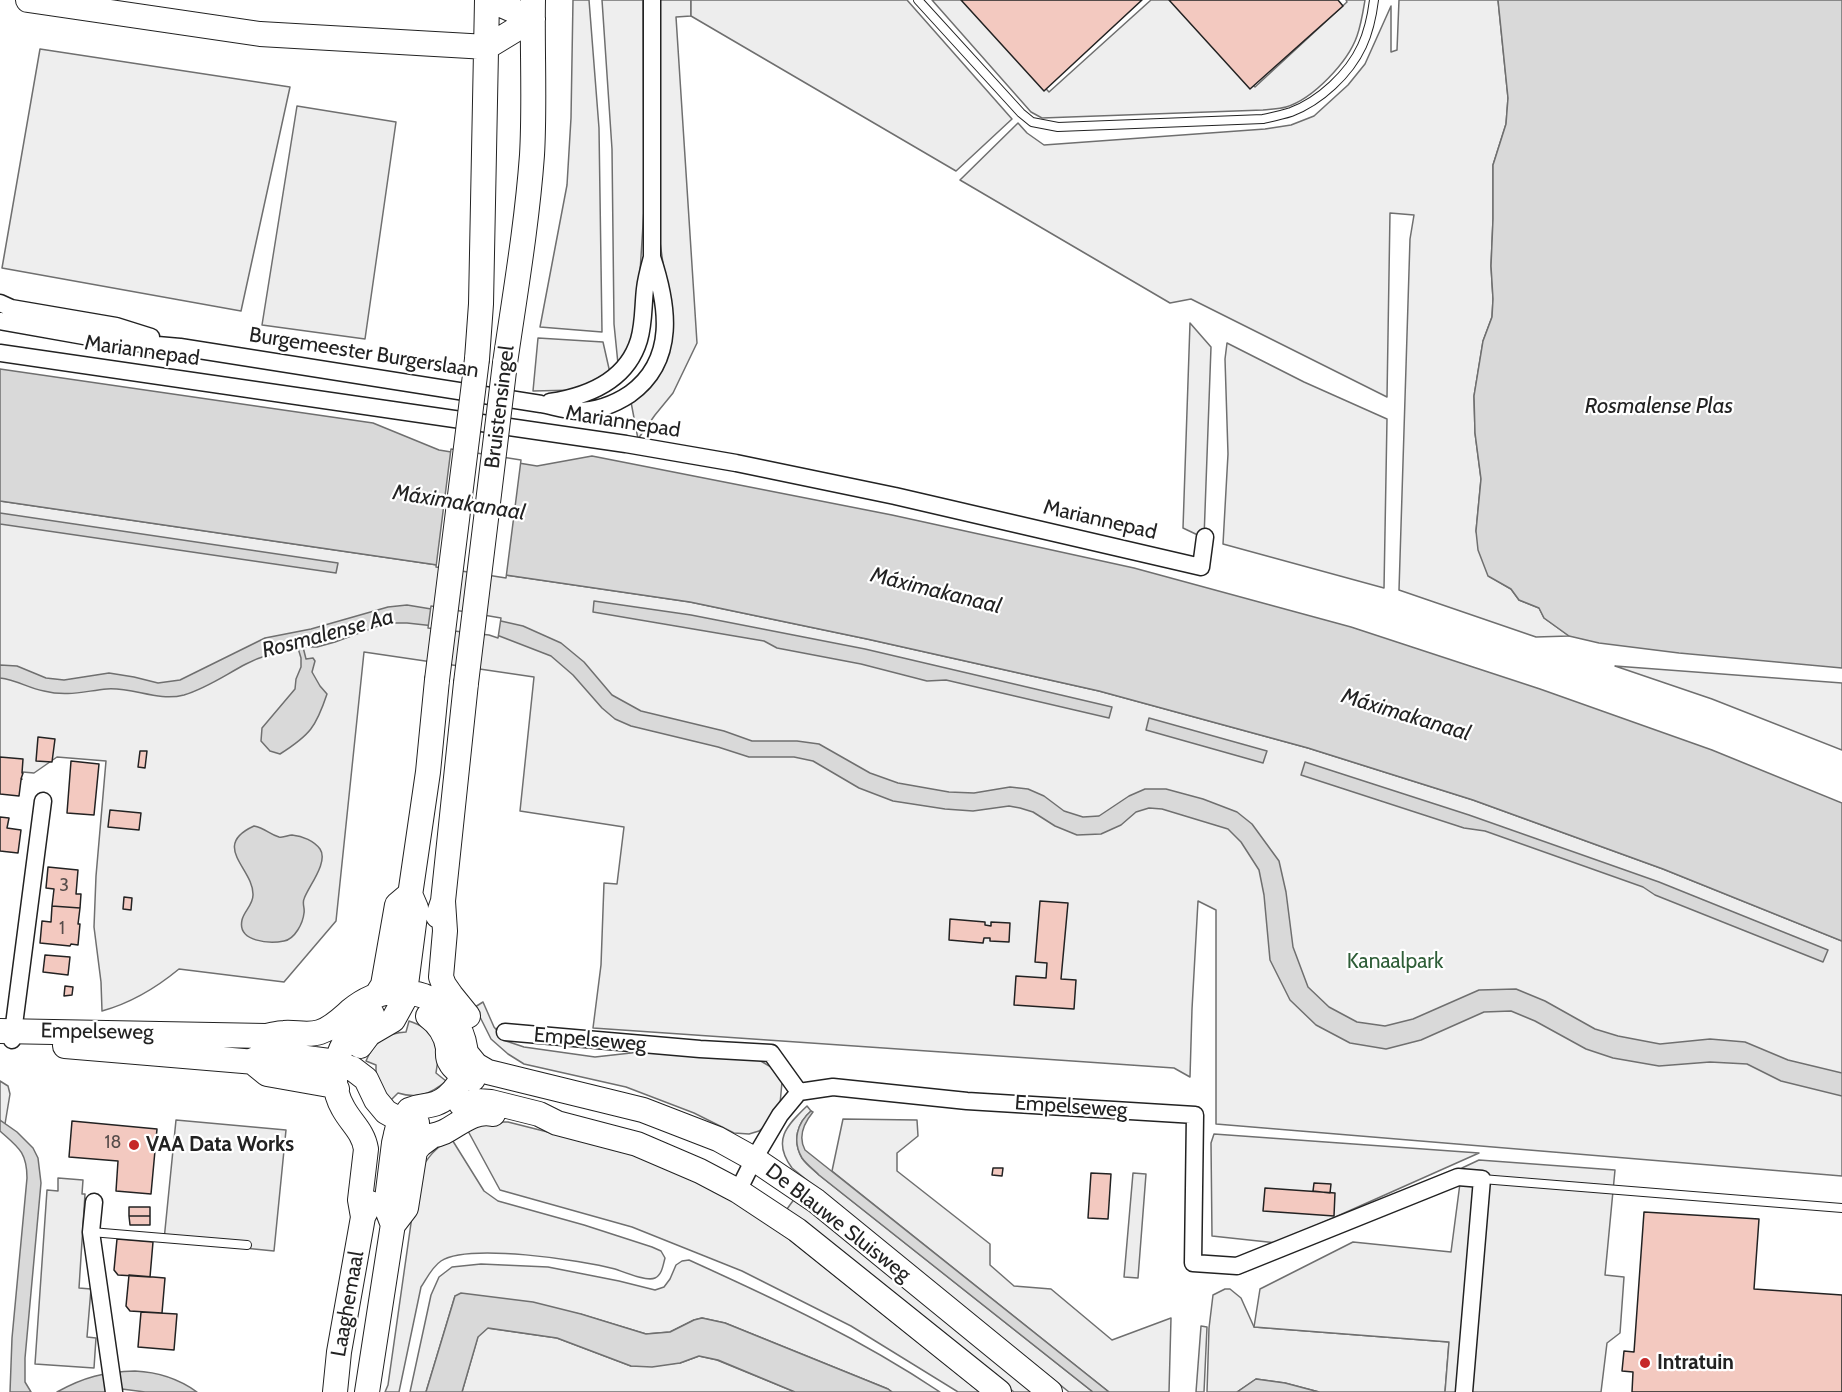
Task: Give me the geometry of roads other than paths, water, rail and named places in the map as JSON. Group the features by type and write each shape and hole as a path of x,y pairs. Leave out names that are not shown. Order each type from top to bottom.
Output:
{"main road":[{"path":"28,0 260,34 487,47 533,10"},
{"name":"Bruistensingel","path":"392,999 416,908 410,894 428,772 437,680 477,359 481,304 489,0 533,10 534,95 528,200 505,363 466,683 443,901 445,931 441,976 444,986 473,1023 473,1065"},
{"name":"Bruistensingel","path":"433,1000 429,980 435,928 443,901"},
{"path":"341,1031 343,1107 364,1123 381,1128 441,1133 469,1117 473,1065 456,1023 447,1011 424,996 392,999"},
{"path":"392,999 423,1013 439,1025 447,1040 450,1063 473,1065"},
{"path":"343,1076 360,1044 369,1034 393,1020 392,999"},
{"name":"Empelseweg","path":"6,1036 266,1036 341,1031 353,1009 392,999"},
{"name":"Empelseweg","path":"6,1036 209,1059 251,1061 269,1053 343,1076"},
{"name":"De Blauwe Sluisweg","path":"473,1065 487,1055 499,1063 552,1077 566,1091"},
{"path":"411,1130 409,1110 432,1106 447,1097 473,1065"},
{"name":"De Blauwe Sluisweg","path":"473,1065 548,1096 566,1091 644,1110 718,1139 754,1159 816,1201 1050,1392"},
{"path":"343,1076 366,1078 379,1106 411,1130"},
{"name":"De Blauwe Sluisweg","path":"470,1109 535,1124 557,1123 637,1144 700,1171 738,1191 797,1230 999,1392"},
{"name":"Laaghemaal","path":"335,1392 339,1352 363,1217 360,1200 366,1149 363,1136 364,1123"},
{"name":"Laaghemaal","path":"393,1225 386,1207 411,1130"},
{"name":"Laaghemaal","path":"367,1392 393,1225 406,1208 415,1151 420,1144 411,1130"}],"street":[{"name":"Burgemeester Burgerslaan","path":"541,404 573,399 616,377 632,357 639,339 644,318 645,287 652,258 652,0"},
{"name":"Burgemeester Burgerslaan","path":"180,347 575,411 596,409 623,398 644,380 658,358 663,345 665,317 660,283 652,258"},
{"path":"0,303 11,308 116,326 180,347"},
{"path":"0,321 112,341 180,347"},
{"name":"Mariannepad","path":"0,353 626,444 736,463 895,496 1201,567 1205,537"},
{"path":"6,1036 43,801"},
{"name":"Empelseweg","path":"505,1032 771,1053 800,1092 834,1087 967,1101 1195,1115 1193,1263 1236,1266 1458,1177 1482,1179"},
{"path":"738,1191 780,1115 800,1092"},
{"path":"1464,1392 1482,1179"},
{"path":"93,1202 91,1232 114,1392"}],"lane":[{"path":"918,0 1021,113 1032,122 1058,127 1263,119 1292,111 1310,103 1330,88 1351,65 1363,45 1371,21 1374,0"},
{"path":"1482,1179 1842,1208"},
{"path":"91,1232 247,1245"}],"water":[{"name":"Rosmalense Plas","path":"1498,0 1842,0 1842,668 1679,653 1599,643 1569,636 1544,618 1539,608 1519,600 1511,589 1488,576 1478,550 1476,531 1481,479 1475,433 1474,396 1483,341 1492,317 1493,165 1506,124 1508,98"},
{"name":"Máximakanaal","path":"0,369 373,423 439,450 537,466 592,456 892,515 1134,568 1351,627 1540,689 1712,750 1842,803 1842,941 1663,869 1473,800 1308,748 1099,691 690,602 0,501"},
{"path":"0,513 338,563 336,573 0,524"},
{"path":"594,601 691,615 865,649 1112,707 1109,718 946,680 927,681 861,664 777,648 764,641 593,612"},
{"name":"Rosmalense Aa","path":"407,605 523,626 561,643 584,662 612,695 641,711 724,731 752,741 797,741 819,744 870,773 898,783 949,792 974,793 1010,787 1028,789 1044,796 1064,811 1083,817 1099,816 1129,796 1145,789 1166,789 1203,799 1237,812 1252,824 1279,861 1286,892 1293,947 1308,987 1329,1007 1357,1022 1385,1026 1413,1019 1479,990 1516,989 1545,1001 1595,1029 1618,1036 1660,1044 1710,1039 1745,1042 1788,1060 1842,1073 1842,1096 1781,1081 1747,1064 1710,1062 1659,1066 1613,1058 1586,1049 1535,1021 1511,1011 1484,1012 1421,1040 1386,1049 1350,1043 1316,1025 1290,1000 1270,960 1264,895 1259,870 1241,842 1228,829 1162,809 1149,808 1136,812 1121,825 1101,834 1077,835 1055,826 1033,812 1020,808 1009,806 973,811 893,801 859,788 813,761 794,757 749,757 631,726 615,719 602,708 573,675 551,656 489,632 407,623 386,623 335,642 317,647 303,647 306,659 313,658 315,661 312,672 327,694 311,729 280,754 270,751 261,741 262,728 295,689 301,667 298,648 258,659 200,689 174,697 117,689 68,694 52,693 0,678 0,665 17,666 46,678 64,680 109,673 158,683 180,680 265,638 311,629 388,607"},
{"path":"1149,718 1267,751 1263,763 1146,730"},
{"path":"1305,762 1469,815 1659,882 1828,950 1823,962 1655,895 1643,887 1485,831 1464,828 1301,775"},
{"path":"254,826 279,837 292,835 304,838 318,846 322,854 320,867 304,899 302,921 295,934 288,940 271,942 256,940 244,933 242,927 243,917 252,902 253,895 252,885 237,858 235,842 241,834"},
{"path":"811,1111 813,1112 802,1135 805,1150 1109,1392 1093,1392 810,1167 799,1152 797,1139 802,1121"},
{"path":"0,1120 17,1132 33,1148 38,1158 41,1183 25,1358 25,1382 31,1392 10,1392 12,1338 27,1169 20,1151 0,1131"},
{"path":"461,1293 533,1302 646,1334 670,1332 702,1318 725,1323 892,1392 795,1392 718,1360 699,1356 680,1363 652,1367 631,1366 557,1338 488,1328 478,1337 462,1392 426,1392 455,1296"},
{"path":"135,1371 168,1377 197,1392 145,1392 122,1389 104,1392 57,1392 94,1376"},
{"path":"1256,1379 1285,1383 1319,1392 1237,1392"}],"place":[{"name":"VAA Data Works","path":"134,1145"},
{"name":"Intratuin","path":"1645,1363"}],"park label":[{"name":"Kanaalpark","path":"1395,962"}]}
